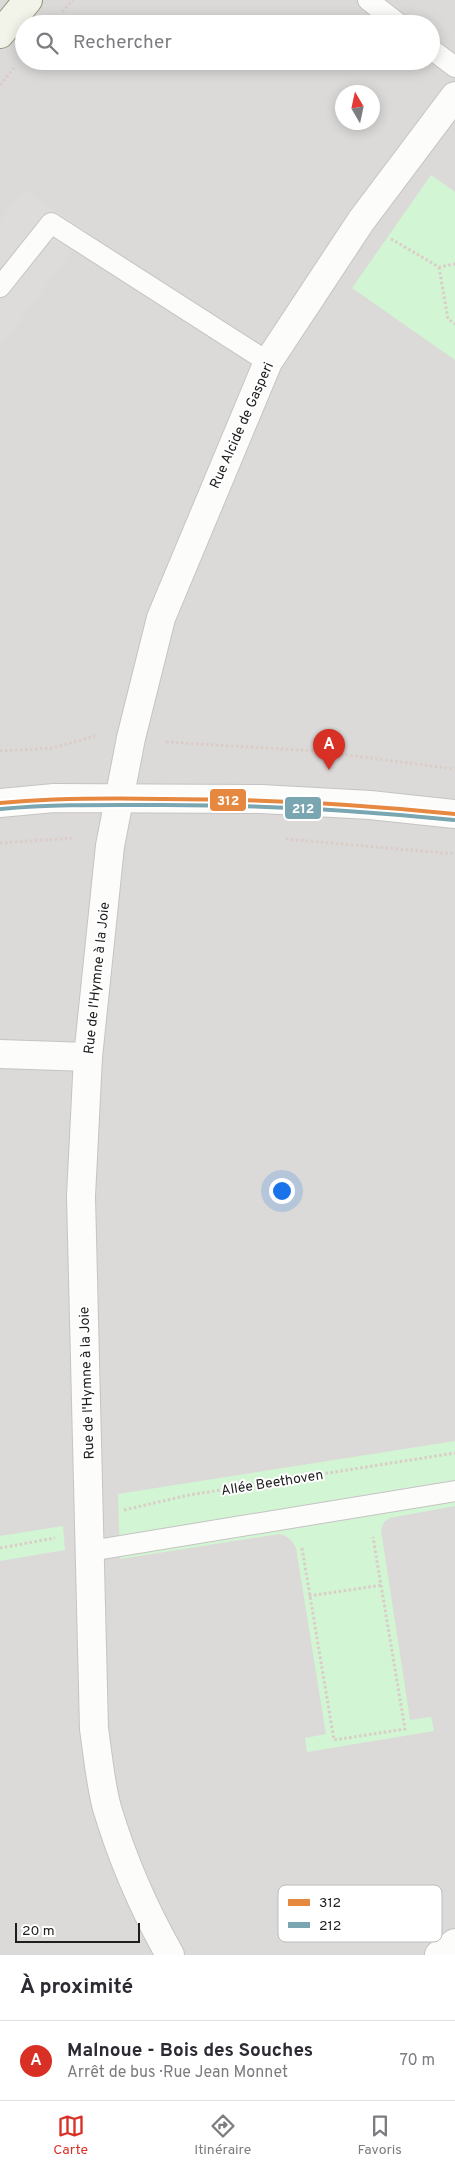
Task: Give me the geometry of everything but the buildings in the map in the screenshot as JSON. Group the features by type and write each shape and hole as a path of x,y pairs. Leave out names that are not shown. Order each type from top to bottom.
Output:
{"main road":[{"path":"16,15 28,0"},
{"path":"0,34 15,16"}],"street":[{"name":"Rue Alcide de Gasperi","path":"118,798 161,618 268,362 361,221 455,96"},
{"path":"0,803 49,798 261,799 370,805 455,814"},
{"name":"Rue de l'Hymne à la Joie","path":"118,798 112,836 88,1057 81,1196 94,1729 107,1808 122,1852 170,1955"},
{"path":"0,1054 88,1057"},
{"path":"439,1955 455,1943"}],"lane":[{"path":"368,0 387,15"},
{"path":"440,55 455,67"},
{"path":"0,288 51,223 268,362"},
{"path":"90,1534 296,1516 455,1491"}],"path":[{"path":"0,85 15,68"},
{"path":"361,221 439,267 455,264"},
{"path":"439,267 448,319 455,324"},
{"path":"0,751 53,748 100,734 192,745 316,751 455,769"},
{"path":"0,843 112,836"},
{"path":"284,839 455,854"},
{"name":"Allée Beethoven","path":"0,1548 90,1534 190,1496 455,1453"},
{"path":"296,1516 334,1740 405,1729 368,1504"},
{"path":"310,1596 382,1585"}],"shaded area":[{"path":"0,0 455,0 455,1955 0,1955"},
{"path":"24,190 87,231 0,348 0,221"}],"green space":[{"path":"431,175 455,192 455,360 352,288"},
{"path":"455,1441 455,1506 390,1518 384,1522 381,1530 410,1720 431,1717 434,1731 307,1752 305,1738 326,1734 296,1548 287,1537 279,1534 120,1559 118,1494"},
{"path":"63,1526 65,1550 0,1561 0,1536"}],"transit line":[{"name":"312","path":"0,803 122,798 236,800 382,807 455,814"},
{"name":"212","path":"1,809 82,805 236,806 381,813 454,820"}],"place":[{"name":"Malnoue - Bois des Souches","path":"329,770"}]}
